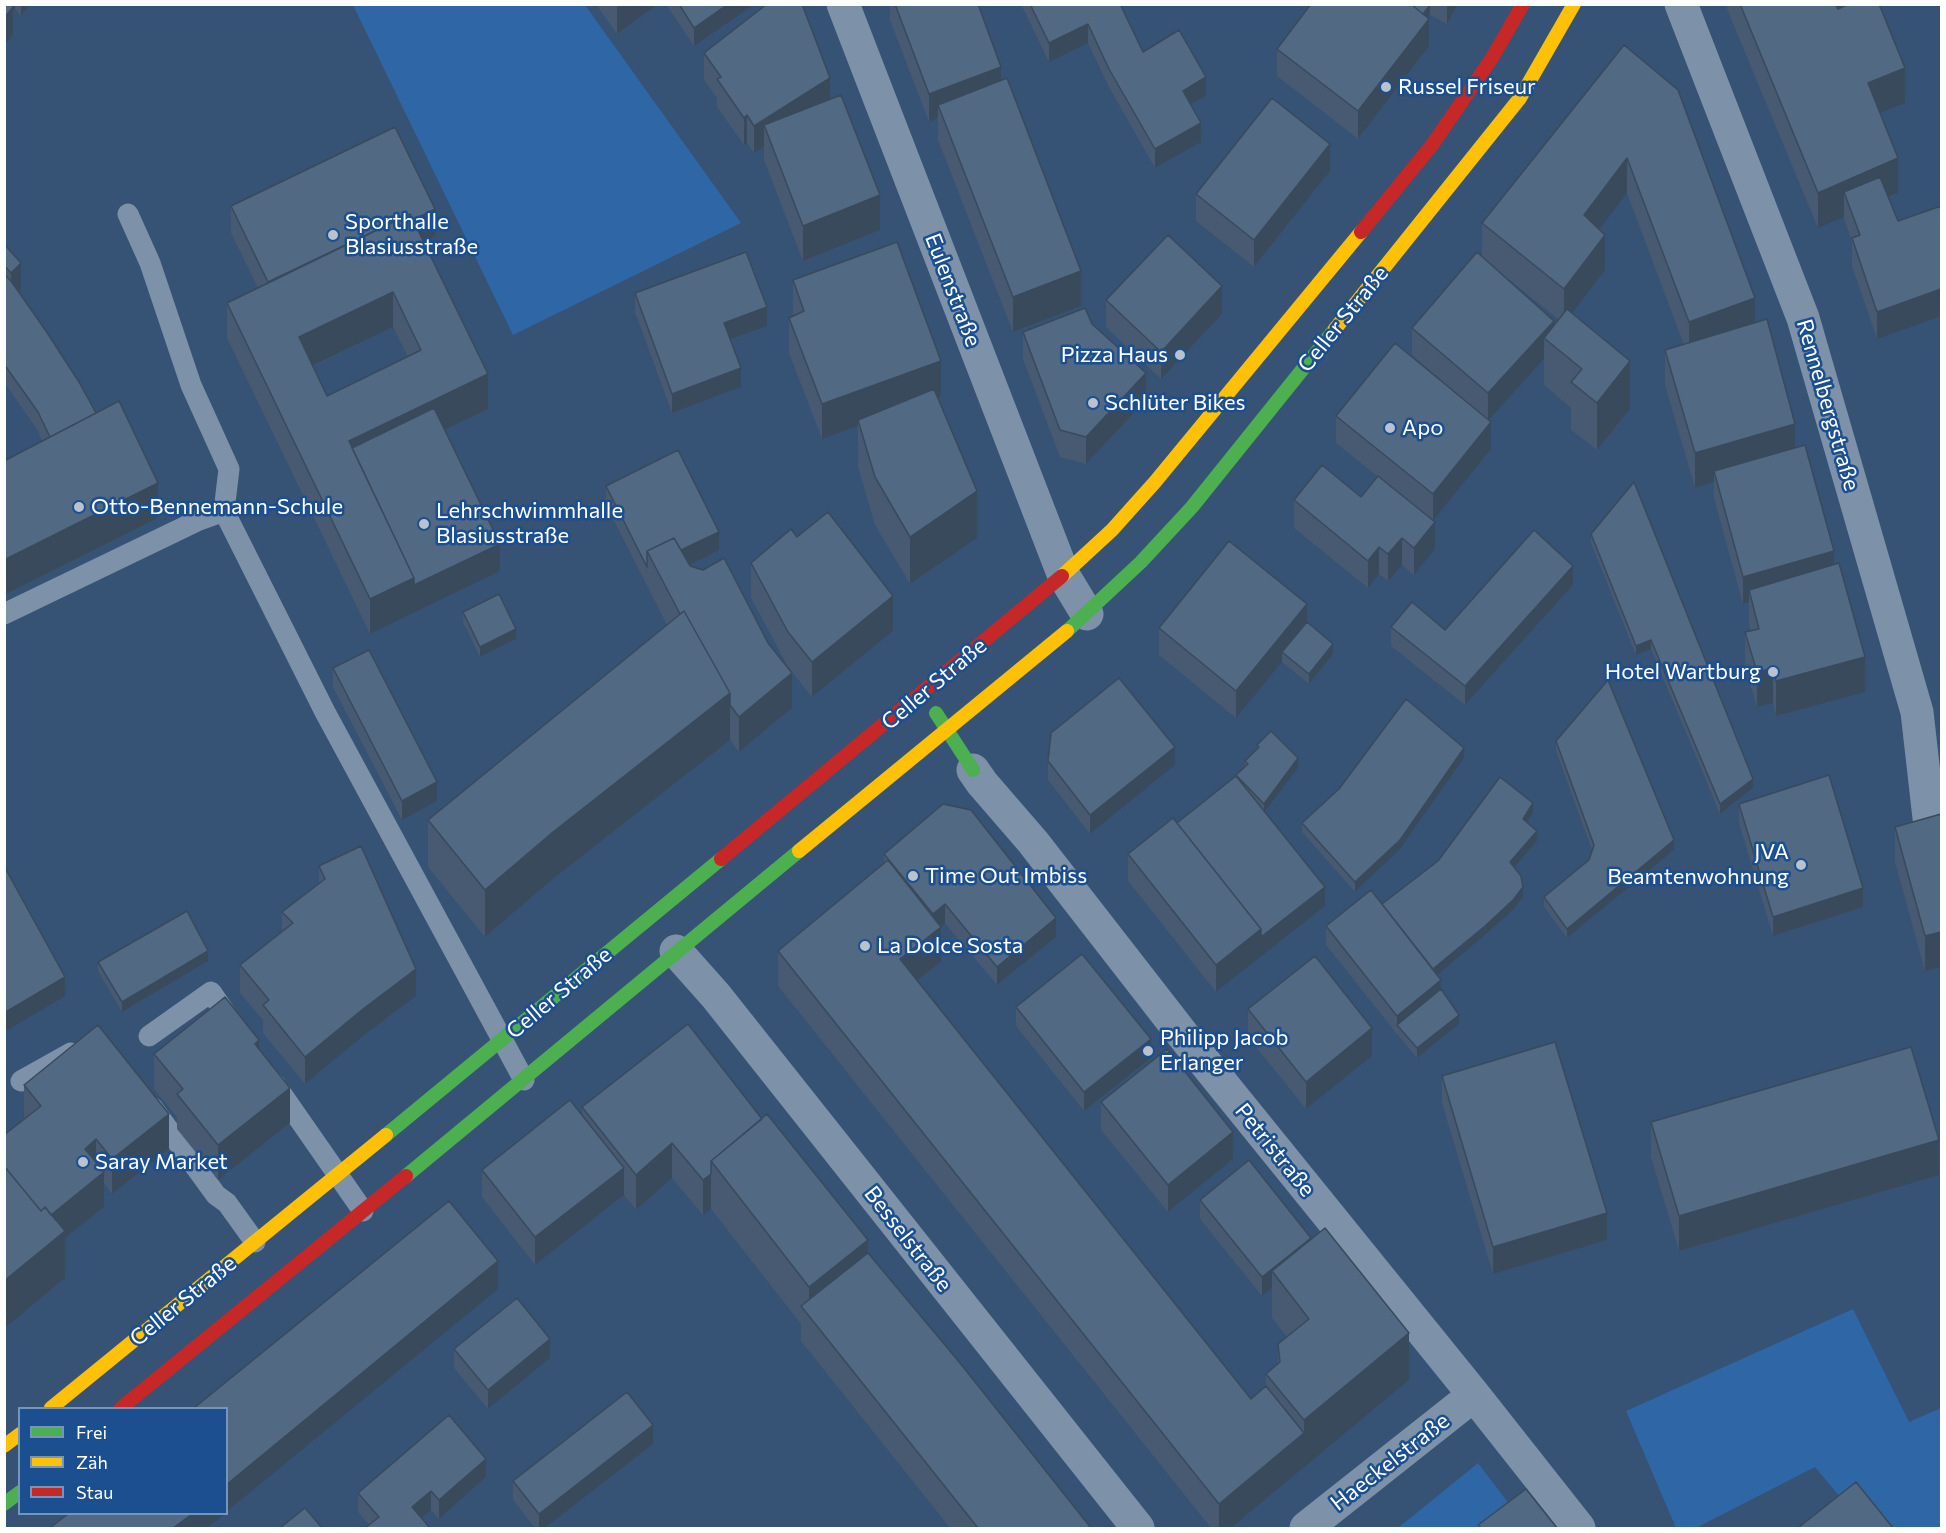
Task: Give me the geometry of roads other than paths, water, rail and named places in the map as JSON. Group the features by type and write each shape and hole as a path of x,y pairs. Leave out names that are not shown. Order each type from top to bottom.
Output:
{"main road":[{"name":"Celler Straße","path":"52,1407 860,746 923,690 1065,576 1112,530 1155,482 1432,145 1492,58 1523,4"},
{"name":"Celler Straße","path":"122,1407 524,1080 676,951 946,731 1087,614 1135,569 1192,507 1520,98 1574,4"},
{"path":"923,690 946,731 973,756"},
{"path":"977,724 989,695"},
{"path":"4,1446 18,1436"},
{"path":"4,1504 18,1494"}],"street":[{"name":"Eulenstraße","path":"843,4 1065,576"},
{"name":"Rennelbergstraße","path":"1681,4 1803,318 1917,712 1929,818"},
{"path":"1065,576 1087,614"},
{"name":"Petristraße","path":"973,756 982,783 1033,842 1190,1044 1579,1528"},
{"name":"Besselstraße","path":"676,951 724,1005 1138,1528"},
{"name":"Haeckelstraße","path":"1306,1528 1474,1395"}],"lane":[{"path":"128,214 150,262 191,384 229,469 224,511 326,712 524,1080"},
{"path":"4,614 199,520 224,511"},
{"path":"148,1036 211,992 244,1040"},
{"path":"21,1081 91,1042"},
{"path":"264,1068 363,1211"},
{"path":"141,1092 216,1195 226,1203 255,1242"}],"place":[{"name":"Russel Friseur","path":"1386,87"},
{"name":"Sporthalle Blasiusstraße","path":"333,235"},
{"name":"Pizza Haus","path":"1180,355"},
{"name":"Schlüter Bikes","path":"1093,403"},
{"name":"Apo","path":"1390,428"},
{"name":"Otto-Bennemann-Schule","path":"79,507"},
{"name":"Lehrschwimmhalle Blasiusstraße","path":"424,524"},
{"name":"Hotel Wartburg","path":"1773,672"},
{"name":"JVA Beamtenwohnung","path":"1801,865"},
{"name":"Time Out Imbiss","path":"913,876"},
{"name":"La Dolce Sosta","path":"865,946"},
{"name":"Philipp Jacob Erlanger","path":"1148,1051"},
{"name":"Saray Market","path":"83,1162"}]}
